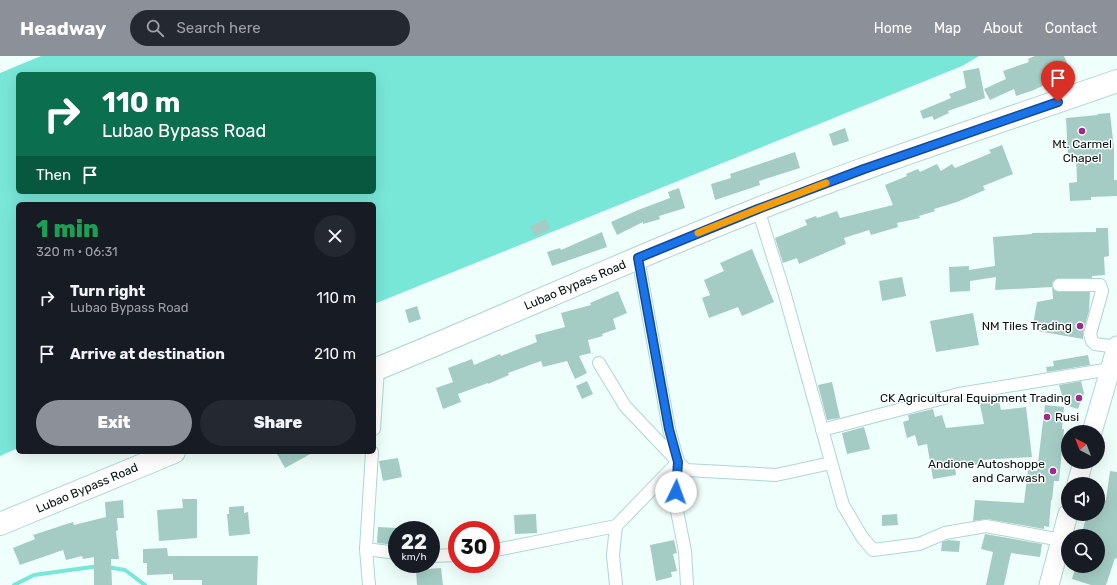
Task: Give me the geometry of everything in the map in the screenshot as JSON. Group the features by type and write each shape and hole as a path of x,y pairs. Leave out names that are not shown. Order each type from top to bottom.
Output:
{"highway":[{"name":"Lubao Bypass Road","path":"376,370 638,258 758,209 864,169 1117,81"},
{"name":"Lubao Bypass Road","path":"0,524 169,454"}],"main road":[{"path":"1094,425 1117,346"},
{"path":"1049,585 1061,540"}],"street":[{"path":"758,209 785,295 843,505 862,537 873,550 919,544 946,533 986,526 1061,540"},
{"path":"638,258 669,429 678,462 676,506 685,551 687,585"},
{"path":"1059,285 1100,285 1102,291 1090,334 1092,341 1095,344 1117,346"},
{"path":"599,363 625,406 686,470 776,475 831,463"},
{"path":"822,430 959,394 1110,369"},
{"path":"369,585 366,550 372,454"},
{"path":"500,549 616,526 678,462"},
{"path":"616,526 613,555 616,585"},
{"path":"366,550 388,552"}],"shaded area":[{"path":"41,56 979,56 962,66 376,303 376,202 16,202 16,449 0,456 0,73"}],"building":[{"path":"1035,56 1064,56 1071,72 1034,90 1016,96 1014,89 990,100 984,89 1006,79 1003,71 1029,62 1028,59"},
{"path":"979,68 985,98 948,111 949,113 934,120 932,116 923,119 920,111 951,98 949,94 966,88 963,71"},
{"path":"1110,113 1114,149 1114,180 1117,180 1117,196 1091,197 1091,200 1070,201 1069,183 1077,182 1076,155 1068,156 1066,118"},
{"path":"845,128 849,141 833,146 829,134"},
{"path":"1002,145 1013,174 983,186 985,190 957,202 934,209 935,211 919,216 920,218 897,223 898,227 871,235 869,230 844,238 846,244 799,264 797,258 783,263 775,238 807,225 805,220 816,216 817,218 837,211 840,218 893,205 885,185 907,176 906,174 918,169 920,172 937,164 941,171 952,164 955,168 991,153 989,150"},
{"path":"795,152 800,168 759,181 760,185 715,200 711,184 731,178 730,174"},
{"path":"679,188 685,208 659,216 660,219 643,224 643,222 617,235 611,222 670,198 668,192"},
{"path":"546,219 550,229 535,236 530,226"},
{"path":"1096,228 1108,228 1109,256 1104,257 1105,275 1092,276 1092,278 1059,278 1053,281 1052,285 1053,289 1059,292 1090,292 1089,311 1083,332 1083,339 1032,330 1037,302 1053,299 1052,287 995,290 996,277 970,281 970,291 950,292 949,267 969,266 969,270 995,266 993,237 1032,233 1096,232"},
{"path":"602,232 607,247 552,266 547,252 560,248 561,250"},
{"path":"752,249 774,302 742,316 738,307 709,318 702,298 710,295 704,280 724,271 720,263"},
{"path":"902,277 906,296 882,301 879,281"},
{"path":"618,291 627,313 613,319 616,329 602,334 603,336 588,340 591,353 579,356 587,373 575,379 567,361 543,367 541,361 508,373 509,375 488,384 458,394 461,402 443,409 436,388 453,382 448,368 472,359 474,365 500,354 501,356 537,342 535,335 565,327 561,313 591,305 590,303"},
{"path":"417,306 421,319 409,323 405,310"},
{"path":"973,313 979,345 936,352 930,321"},
{"path":"1088,355 1090,365 1047,372 1046,367 1054,366 1053,361"},
{"path":"587,381 593,394 582,399 576,386"},
{"path":"1081,381 1084,393 1078,409 1065,405 1059,385"},
{"path":"832,382 840,418 827,420 818,385"},
{"path":"998,396 1001,410 1026,407 1032,457 982,460 982,464 955,467 956,475 933,479 927,444 918,446 915,435 907,438 903,422 909,420 908,415 933,409 935,417 942,415 946,428 984,424 979,400"},
{"path":"1045,405 1064,407 1062,425 1061,425 1061,460 1059,481 1054,481 1049,527 1044,526 1044,529 987,519 973,521 975,500 1024,503 1028,470 1037,471"},
{"path":"864,427 870,449 847,454 842,433"},
{"path":"277,454 310,454 285,468"},
{"path":"398,458 402,477 383,481 379,461"},
{"path":"1110,471 1117,472 1117,559 1115,558 1106,585 1091,585 1072,579 1074,573 1105,573 1105,529 1083,529 1085,521 1105,521"},
{"path":"182,499 197,499 197,538 159,541 157,510 183,508"},
{"path":"123,500 124,518 117,518 118,530 116,531 119,559 111,559 112,585 94,585 94,557 83,559 82,556 66,560 63,550 20,565 13,548 35,539 33,535 73,522 74,525 106,517 105,502"},
{"path":"244,506 244,513 248,512 250,534 229,536 227,514 229,514 229,507"},
{"path":"536,514 537,533 515,534 514,515"},
{"path":"897,514 898,525 882,526 882,515"},
{"path":"378,527 388,528 388,544 377,543"},
{"path":"985,534 1042,544 1040,557 1011,553 1004,585 986,585 993,552 981,549"},
{"path":"674,540 677,553 673,554 677,571 671,572 672,577 656,581 650,545"},
{"path":"948,540 960,541 959,552 941,551 942,542"},
{"path":"167,548 168,556 258,556 257,585 202,585 202,580 173,580 173,574 147,575 147,563 143,563 143,549"},
{"path":"440,568 443,585 417,585 416,573 440,573"}],"waterway":[{"path":"14,585 34,575 99,566"},
{"path":"107,567 125,570 145,585"}],"slow traffic":[{"path":"698,233 826,183"}],"place":[{"name":"Mt. Carmel Chapel","path":"1082,131"},
{"name":"NM Tiles Trading","path":"1080,326"},
{"name":"CK Agricultural Equipment Trading","path":"1079,398"},
{"name":"Rusi","path":"1047,417"},
{"name":"Andione Autoshoppe and Carwash","path":"1053,471"}],"route":[{"path":"676,492 678,462 669,429 638,258 758,209 864,169 1058,102"}]}
